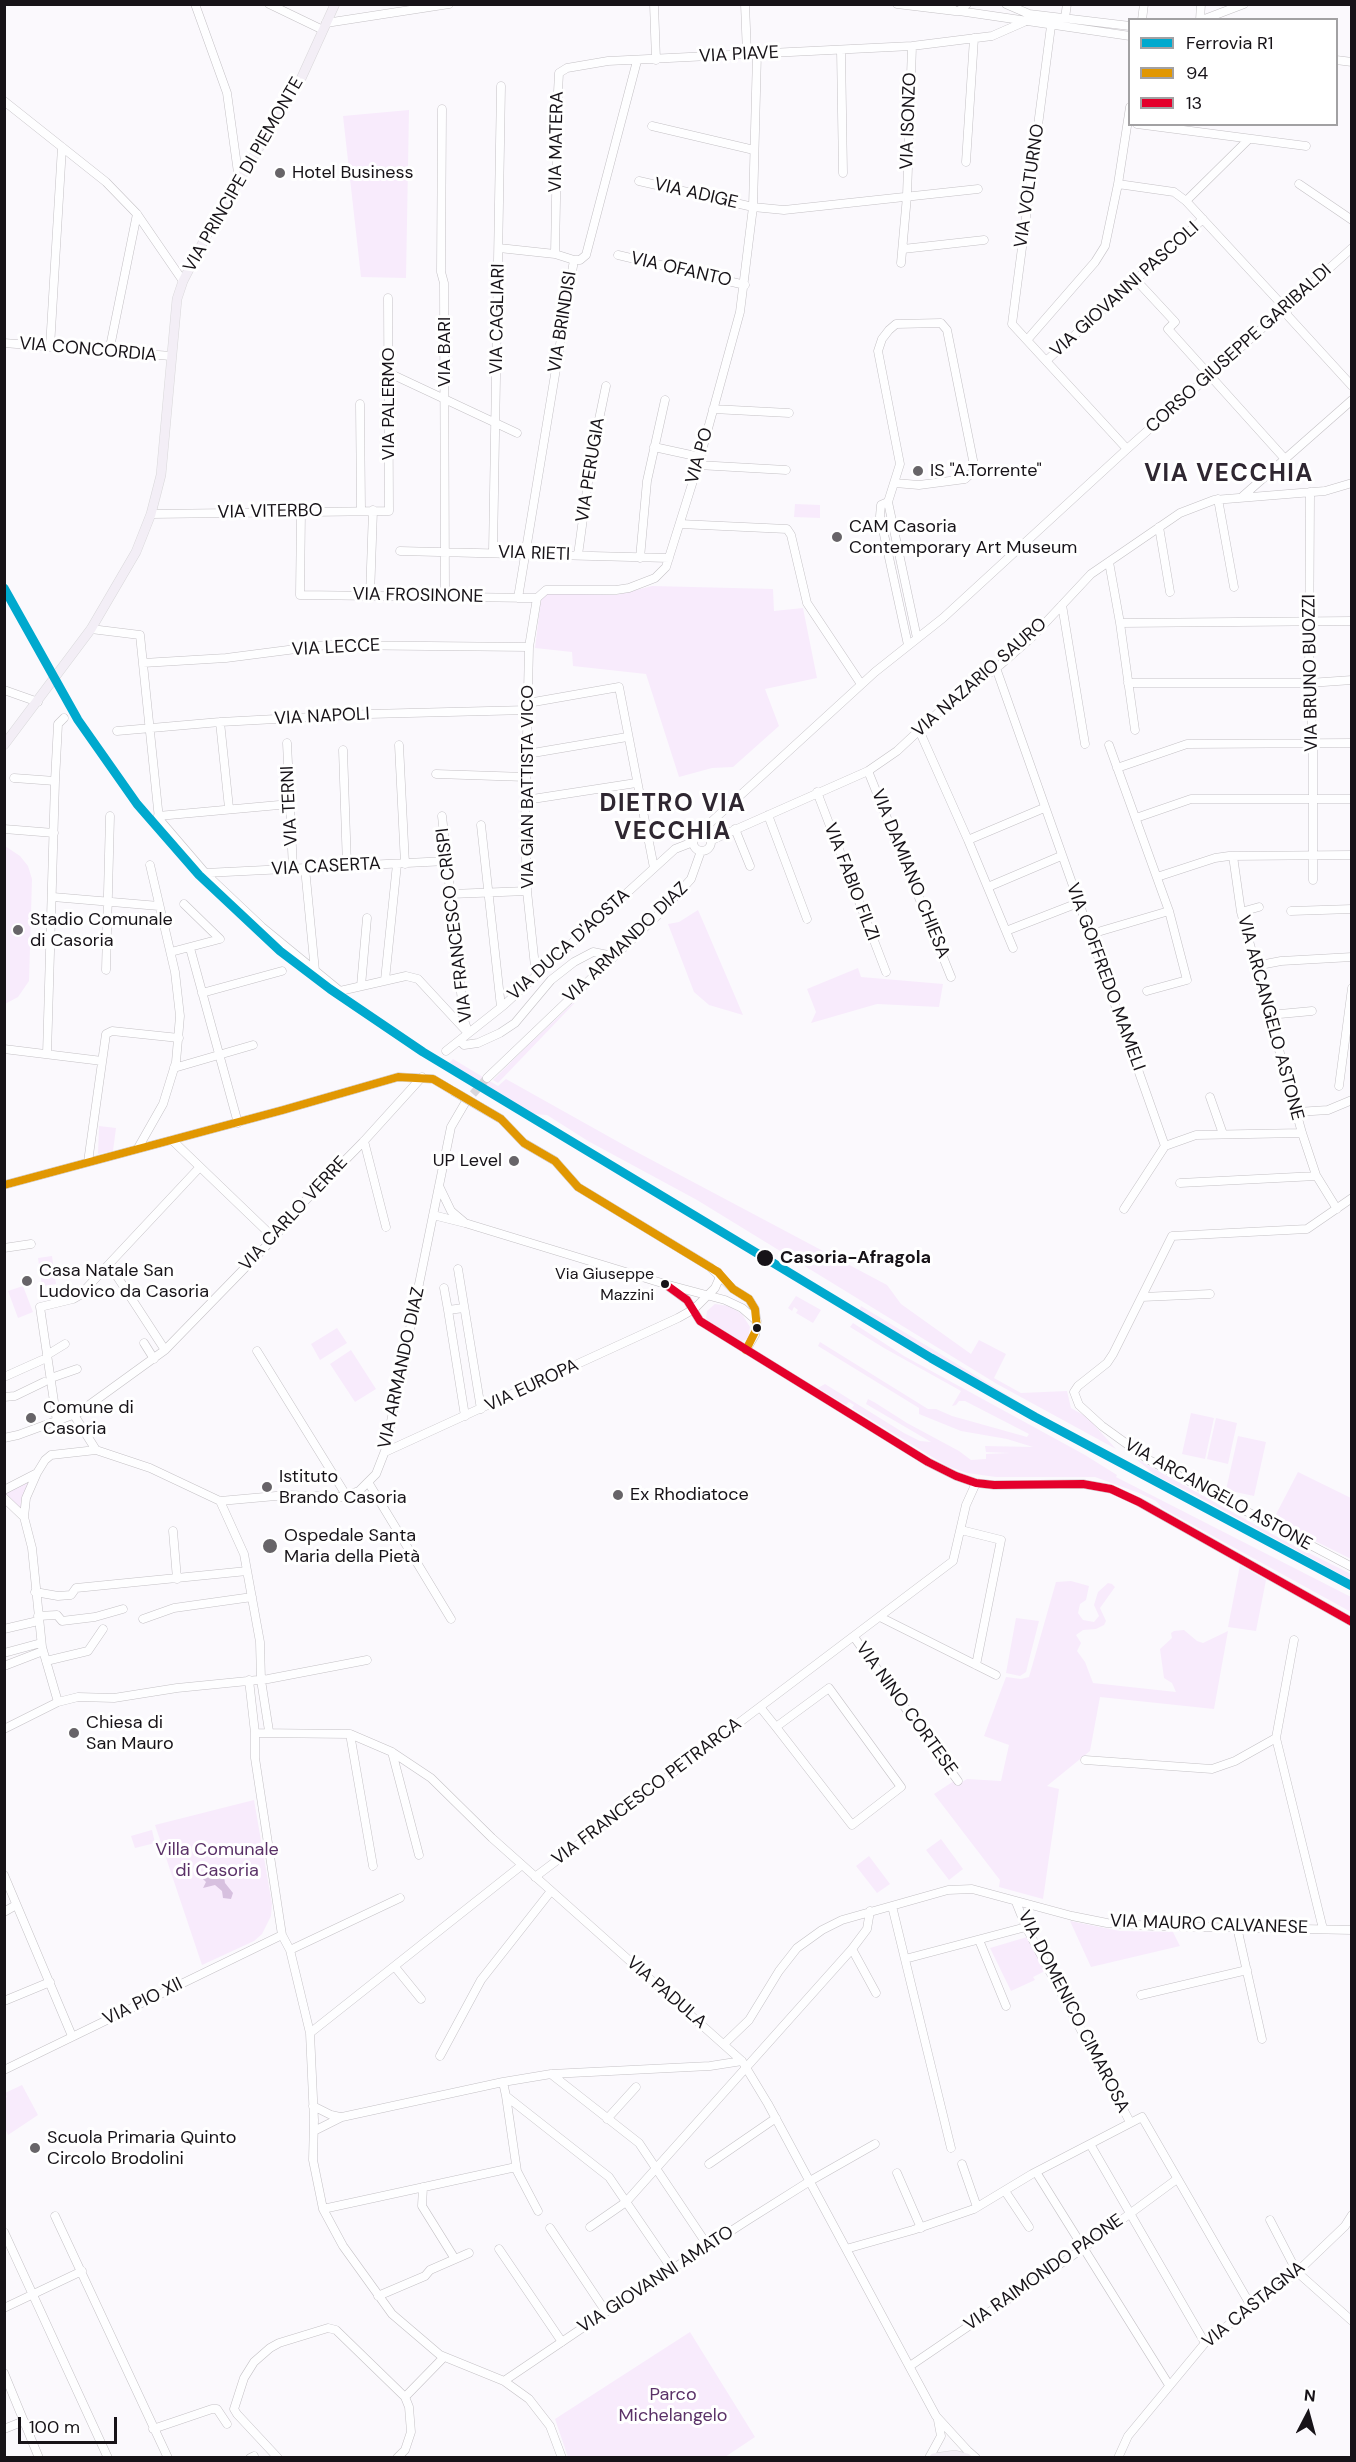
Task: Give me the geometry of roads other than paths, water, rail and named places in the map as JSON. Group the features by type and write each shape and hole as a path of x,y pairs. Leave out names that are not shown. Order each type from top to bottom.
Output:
{"main road":[{"name":"VIA PRINCIPE DI PIEMONTE","path":"5,743 92,629 136,552 161,475 177,299 183,281 214,221 300,81 334,4"},
{"path":"934,2457 955,2455 967,2457"}],"street":[{"path":"195,4 227,93 239,180"},
{"path":"269,4 324,26 449,4"},
{"path":"654,4 656,60"},
{"path":"745,4 747,54"},
{"path":"897,4 1128,36"},
{"path":"948,4 957,11"},
{"path":"957,11 968,4"},
{"path":"1006,4 1029,14 1128,26"},
{"path":"1065,18 1067,4"},
{"path":"1206,18 1242,5"},
{"name":"VIA PIAVE","path":"637,61 912,46 992,36 1024,22"},
{"name":"VIA VOLTURNO","path":"1027,340 1012,324 1051,26"},
{"path":"966,162 974,38"},
{"name":"VIA ISONZO","path":"901,263 912,46"},
{"path":"840,50 843,173"},
{"name":"VIA PO","path":"537,598 546,590 629,588 663,573 699,461 741,312 753,207 757,54"},
{"name":"VIA MATERA","path":"555,254 559,73 567,68 608,61 637,61"},
{"name":"VIA BRINDISI","path":"518,598 574,260 580,260 586,255 637,61"},
{"name":"VIA CAGLIARI","path":"493,552 501,86"},
{"path":"4,100 106,182 137,213 183,281"},
{"name":"VIA BARI","path":"442,109 441,272 444,284 445,596"},
{"path":"1127,449 1027,340 1074,288 1106,246 1128,123"},
{"path":"652,126 754,150"},
{"path":"1152,126 1306,146"},
{"path":"1186,201 1249,139"},
{"path":"50,347 62,147"},
{"name":"VIA ADIGE","path":"639,181 753,207"},
{"path":"1118,184 1174,192 1186,201 1285,308 1288,316 1352,386"},
{"path":"1299,184 1352,220"},
{"name":"VIA ISONZO","path":"753,207 784,210 978,189"},
{"path":"110,352 137,213"},
{"name":"VIA GIOVANNI PASCOLI","path":"1046,361 1203,219"},
{"path":"903,249 984,240"},
{"path":"500,248 555,254 574,260"},
{"name":"CORSO GIUSEPPE GARIBALDI","path":"1127,449 1352,248"},
{"name":"VIA OFANTO","path":"618,255 745,285"},
{"path":"1136,280 1175,322 1168,329 1285,459"},
{"name":"VIA PALERMO","path":"388,298 389,511"},
{"path":"895,483 920,485 965,479 975,470 947,330 941,322 896,324 882,339 878,351 900,464 888,502 917,638"},
{"name":"VIA CONCORDIA","path":"4,343 171,356"},
{"path":"389,374 517,433"},
{"name":"VIA PERUGIA","path":"578,555 592,453 606,386"},
{"path":"640,558 647,481 665,400"},
{"path":"1243,496 1352,400"},
{"path":"360,404 361,510"},
{"path":"713,409 789,412"},
{"path":"654,447 699,461 786,470"},
{"name":"VIA DUCA D'AOSTA","path":"446,1052 536,976 675,849 693,842 695,836 704,832 710,823 861,684 943,618 1127,449"},
{"name":"VIA NAZARIO SAURO","path":"711,840 868,771 897,751 919,730 1033,636 1090,574 1180,513 1218,499 1325,491 1352,483"},
{"name":"VIA BRUNO BUOZZI","path":"1310,492 1309,683 1313,880"},
{"path":"1218,499 1234,587"},
{"path":"888,502 881,505 880,516 908,645"},
{"path":"370,596 373,510"},
{"name":"VIA FROSINONE","path":"301,511 300,595 537,598"},
{"name":"VIA VITERBO","path":"150,513 389,511"},
{"path":"680,524 787,529 791,535 807,603 861,684"},
{"path":"1159,526 1170,592"},
{"name":"VIA RIETI","path":"400,551 669,558"},
{"path":"1109,562 1135,730"},
{"name":"VIA GIAN BATTISTA VICO","path":"536,976 527,891 526,777 529,647 537,598"},
{"path":"1062,605 1085,744"},
{"path":"1120,623 1352,621"},
{"path":"92,629 140,635 158,816 175,840 205,873 262,927 340,991 406,976 418,979 468,1033"},
{"name":"VIA LECCE","path":"143,663 226,658 327,645 529,647"},
{"name":"VIA GOFFREDO MAMELI","path":"996,668 1165,1146"},
{"path":"1128,683 1309,683 1352,680"},
{"name":"VIA NAPOLI","path":"117,731 220,722 528,707 619,687 627,737"},
{"path":"4,690 38,702"},
{"path":"47,1054 55,781 58,724 64,718"},
{"path":"220,722 229,808"},
{"path":"919,730 968,840 1012,948"},
{"path":"527,754 627,737 654,868"},
{"name":"VIA TERNI","path":"287,743 293,869"},
{"path":"1117,768 1187,744 1352,743"},
{"path":"1109,745 1169,911 1187,980 1147,991"},
{"path":"385,980 401,864 399,746"},
{"path":"343,750 347,866"},
{"name":"VIA DAMIANO CHIESA","path":"868,771 951,977"},
{"path":"436,774 526,777"},
{"path":"14,778 55,781"},
{"path":"526,800 636,783"},
{"name":"VIA FABIO FILZI","path":"817,792 886,972"},
{"path":"1136,818 1191,799 1352,799"},
{"path":"158,816 291,804"},
{"path":"968,840 1044,808"},
{"path":"768,815 807,919"},
{"path":"106,970 110,816"},
{"name":"VIA FRANCESCO CRISPI","path":"442,816 464,1020 468,1033"},
{"path":"481,825 501,1007"},
{"path":"4,829 54,833"},
{"path":"735,829 750,866"},
{"path":"693,842 695,847 701,851 710,848 711,840 704,832"},
{"name":"VIA ARMANDO DIAZ","path":"487,1078 663,910 691,879 701,851"},
{"path":"1157,877 1215,858 1352,855"},
{"path":"988,887 1061,856"},
{"name":"VIA ARCANGELO ASTONE","path":"1233,856 1241,912 1302,1133 1316,1176 1337,1209"},
{"name":"VIA CASERTA","path":"205,873 447,861"},
{"path":"138,1148 163,1104 174,1068 179,1038 179,996 150,865"},
{"path":"305,868 315,971"},
{"path":"451,894 527,891"},
{"path":"53,897 159,906"},
{"path":"1006,931 1078,903"},
{"path":"171,952 220,939 184,904"},
{"path":"1241,912 1259,907"},
{"path":"1291,911 1352,909"},
{"path":"1101,932 1169,911"},
{"path":"361,986 367,918"},
{"path":"190,948 238,1123"},
{"path":"460,1041 464,1045 471,1045 500,1033 515,1023 551,980 574,962 594,952 613,956"},
{"path":"1255,966 1281,961 1352,957"},
{"path":"202,993 282,971"},
{"path":"1339,1086 1352,988"},
{"path":"1269,1015 1312,1011"},
{"path":"88,1162 106,1034 109,1031 179,1038"},
{"path":"174,1068 253,1045"},
{"path":"4,1048 102,1061"},
{"path":"4,1185 238,1123 398,1077 433,1079 501,1119 524,1143 555,1161 578,1187 718,1272 733,1289 751,1302 758,1322 755,1335 746,1350"},
{"name":"VIA CARLO VERRE","path":"4,1438 74,1415 165,1350 274,1238 298,1208 364,1141 422,1077"},
{"path":"1210,1097 1222,1134"},
{"path":"1297,1112 1328,1110 1352,1100"},
{"name":"VIA ARMANDO DIAZ","path":"220,1501 287,1495 318,1497 346,1495 359,1491 376,1474 385,1452 451,1127 465,1104"},
{"path":"1124,1209 1165,1146 1196,1135 1302,1133"},
{"path":"172,1140 274,1238"},
{"path":"364,1141 386,1227"},
{"path":"57,1422 47,1380 40,1307 73,1299 199,1168"},
{"path":"1180,1183 1316,1176"},
{"path":"439,1186 451,1211 465,1223"},
{"path":"1210,1294 1142,1297 1172,1236 1307,1229 1352,1198"},
{"path":"433,1215 735,1304 758,1322"},
{"path":"430,1230 446,1222 456,1221"},
{"path":"4,1248 31,1244"},
{"path":"109,1264 165,1350"},
{"path":"458,1269 481,1409"},
{"path":"709,1296 717,1285 718,1272"},
{"path":"665,1284 679,1292 696,1312 700,1321 928,1462 976,1483 994,1485 1083,1484 1111,1489 1139,1502 1352,1622"},
{"path":"444,1288 465,1416"},
{"name":"VIA EUROPA","path":"385,1452 678,1318 696,1312 709,1296"},
{"name":"VIA ARCANGELO ASTONE","path":"1142,1297 1107,1364 1078,1386 1074,1392 1079,1405 1106,1430 1149,1460 1352,1567"},
{"path":"448,1310 464,1308"},
{"path":"144,1343 154,1359"},
{"path":"4,1377 45,1358 65,1344"},
{"path":"257,1352 346,1495"},
{"path":"4,1396 15,1396 47,1380 77,1369"},
{"path":"74,1415 96,1450"},
{"path":"58,1702 42,1647 32,1548 24,1517 25,1503 37,1473 51,1455 96,1450 150,1468 220,1501 244,1554 260,1642 261,1680 270,1731"},
{"path":"4,1490 37,1473"},
{"path":"368,1482 451,1619"},
{"name":"VIA FRANCESCO PETRARCA","path":"535,1877 953,1561 966,1505 976,1483"},
{"path":"4,1498 24,1517"},
{"path":"961,1530 1001,1540 976,1665"},
{"path":"172,1531 177,1579"},
{"path":"35,1592 58,1596 71,1595 75,1588 247,1571"},
{"path":"143,1618 174,1608 252,1597"},
{"path":"4,1629 38,1618 57,1615 62,1621 95,1617 123,1610"},
{"path":"880,1617 996,1675"},
{"path":"46,1661 88,1651 103,1629"},
{"name":"VIA NINO CORTESE","path":"854,1637 957,1781"},
{"path":"1294,1640 1276,1738 1323,1929"},
{"path":"4,1653 42,1647"},
{"path":"4,1666 42,1647"},
{"path":"4,1729 58,1702 78,1696 114,1698 261,1680 367,1660"},
{"path":"249,1680 255,1733 255,1758 282,1935 290,1950 310,2033 314,2106 313,2160 323,2209 343,2246 392,2314 426,2345 444,2357 504,2381 529,2399 550,2426 561,2456"},
{"name":"VIA FRANCESCO PETRARCA","path":"760,1707 852,1825 901,1787 829,1688 776,1727"},
{"name":"VIA PADULA","path":"255,1733 270,1731 350,1734 392,1752 431,1778 550,1891 744,2064 776,2118 936,2415 976,2457"},
{"path":"350,1734 373,1866"},
{"path":"1085,1760 1212,1769 1235,1761 1276,1738"},
{"path":"392,1752 419,1855"},
{"path":"310,2033 522,1865"},
{"path":"4,1875 72,2036"},
{"name":"VIA MAURO CALVANESE","path":"724,2044 749,2020 779,1971 797,1948 832,1925 870,1911 948,1890 972,1889 1016,1902 1107,1923 1352,1930"},
{"path":"440,2056 480,1980 550,1891"},
{"path":"290,1950 400,1898"},
{"name":"VIA DOMENICO CIMAROSA","path":"1016,1902 1026,1927 1130,2122"},
{"path":"4,1912 16,1905"},
{"path":"892,1906 951,2148"},
{"path":"590,2227 626,2202 744,2064 852,1949 867,1929 870,1911"},
{"path":"905,1959 1026,1927"},
{"path":"1237,1927 1262,2039"},
{"name":"VIA PIO XII","path":"6,2066 282,1935"},
{"path":"978,1940 1006,2006"},
{"path":"852,1949 876,1993"},
{"path":"395,1967 421,1999"},
{"path":"1141,1995 1247,1970"},
{"path":"4,2001 50,1982"},
{"path":"314,2131 342,2117 503,2082 551,2074 744,2064"},
{"path":"551,2074 639,2143 708,2246"},
{"path":"503,2082 516,2167 538,2211"},
{"path":"607,2119 636,2087"},
{"path":"506,2096 609,2177 672,2269"},
{"path":"314,2106 331,2115 342,2117"},
{"path":"846,2249 921,2228 977,2207 1036,2172 1142,2117 1251,2306"},
{"path":"709,2164 776,2118"},
{"name":"VIA GIOVANNI AMATO","path":"504,2381 708,2246 810,2181 875,2144"},
{"path":"1090,2144 1204,2343"},
{"path":"962,2164 977,2207"},
{"path":"323,2209 516,2167"},
{"path":"1036,2172 1169,2385"},
{"path":"897,2173 921,2228"},
{"name":"VIA RAIMONDO PAONE","path":"910,2366 1082,2249 1177,2179"},
{"path":"423,2187 422,2206 455,2259"},
{"path":"1005,2191 1029,2227"},
{"name":"VIA CASTAGNA","path":"1118,2457 1128,2436 1204,2343 1297,2272 1345,2226 1352,2215"},
{"path":"55,2216 168,2457"},
{"path":"1270,2220 1297,2272 1352,2321"},
{"path":"550,2228 606,2312"},
{"path":"4,2232 108,2457"},
{"path":"500,2249 562,2342"},
{"path":"378,2296 425,2276 430,2270 469,2253"},
{"path":"4,2308 34,2296 82,2271"},
{"path":"278,2457 234,2409 244,2378 264,2352 279,2343 323,2329 334,2328 405,2397 409,2407 411,2432 405,2450 397,2457"},
{"path":"405,2397 444,2357"},
{"path":"5,2373 39,2457"},
{"path":"153,2429 212,2409 217,2409 227,2424"},
{"name":"VIA PADULA","path":"929,2457 941,2436 936,2415"},
{"path":"4,2429 24,2421"}],"tunnel":[{"path":"465,1103 487,1078"}],"rail line":[{"name":"R1","path":"4,588 78,720 137,804 199,875 280,951 330,989 423,1052 931,1358 1035,1417 1352,1586"}],"place":[{"name":"Hotel Business","path":"280,173"},
{"name":"IS \"A.Torrente\"","path":"918,471"},
{"name":"CAM Casoria Contemporary Art Museum","path":"837,537"},
{"name":"Stadio Comunale di Casoria","path":"18,930"},
{"name":"UP Level","path":"514,1161"},
{"name":"Casoria-Afragola","path":"765,1258"},
{"name":"Casa Natale San Ludovico da Casoria","path":"27,1281"},
{"name":"Via Giuseppe Mazzini","path":"665,1284"},
{"name":"Comune di Casoria","path":"31,1418"},
{"name":"Istituto Brando Casoria","path":"267,1487"},
{"name":"Ex Rhodiatoce","path":"618,1495"},
{"name":"Ospedale Santa Maria della Pietà","path":"270,1546"},
{"name":"Chiesa di San Mauro","path":"74,1733"},
{"name":"Scuola Primaria Quinto Circolo Brodolini","path":"35,2148"}],"district":[{"name":"VIA VECCHIA","path":"1229,475"},
{"name":"DIETRO VIA VECCHIA","path":"673,819"}],"park label":[{"name":"Villa Comunale di Casoria","path":"217,1860"},
{"name":"Parco Michelangelo","path":"673,2405"}]}
